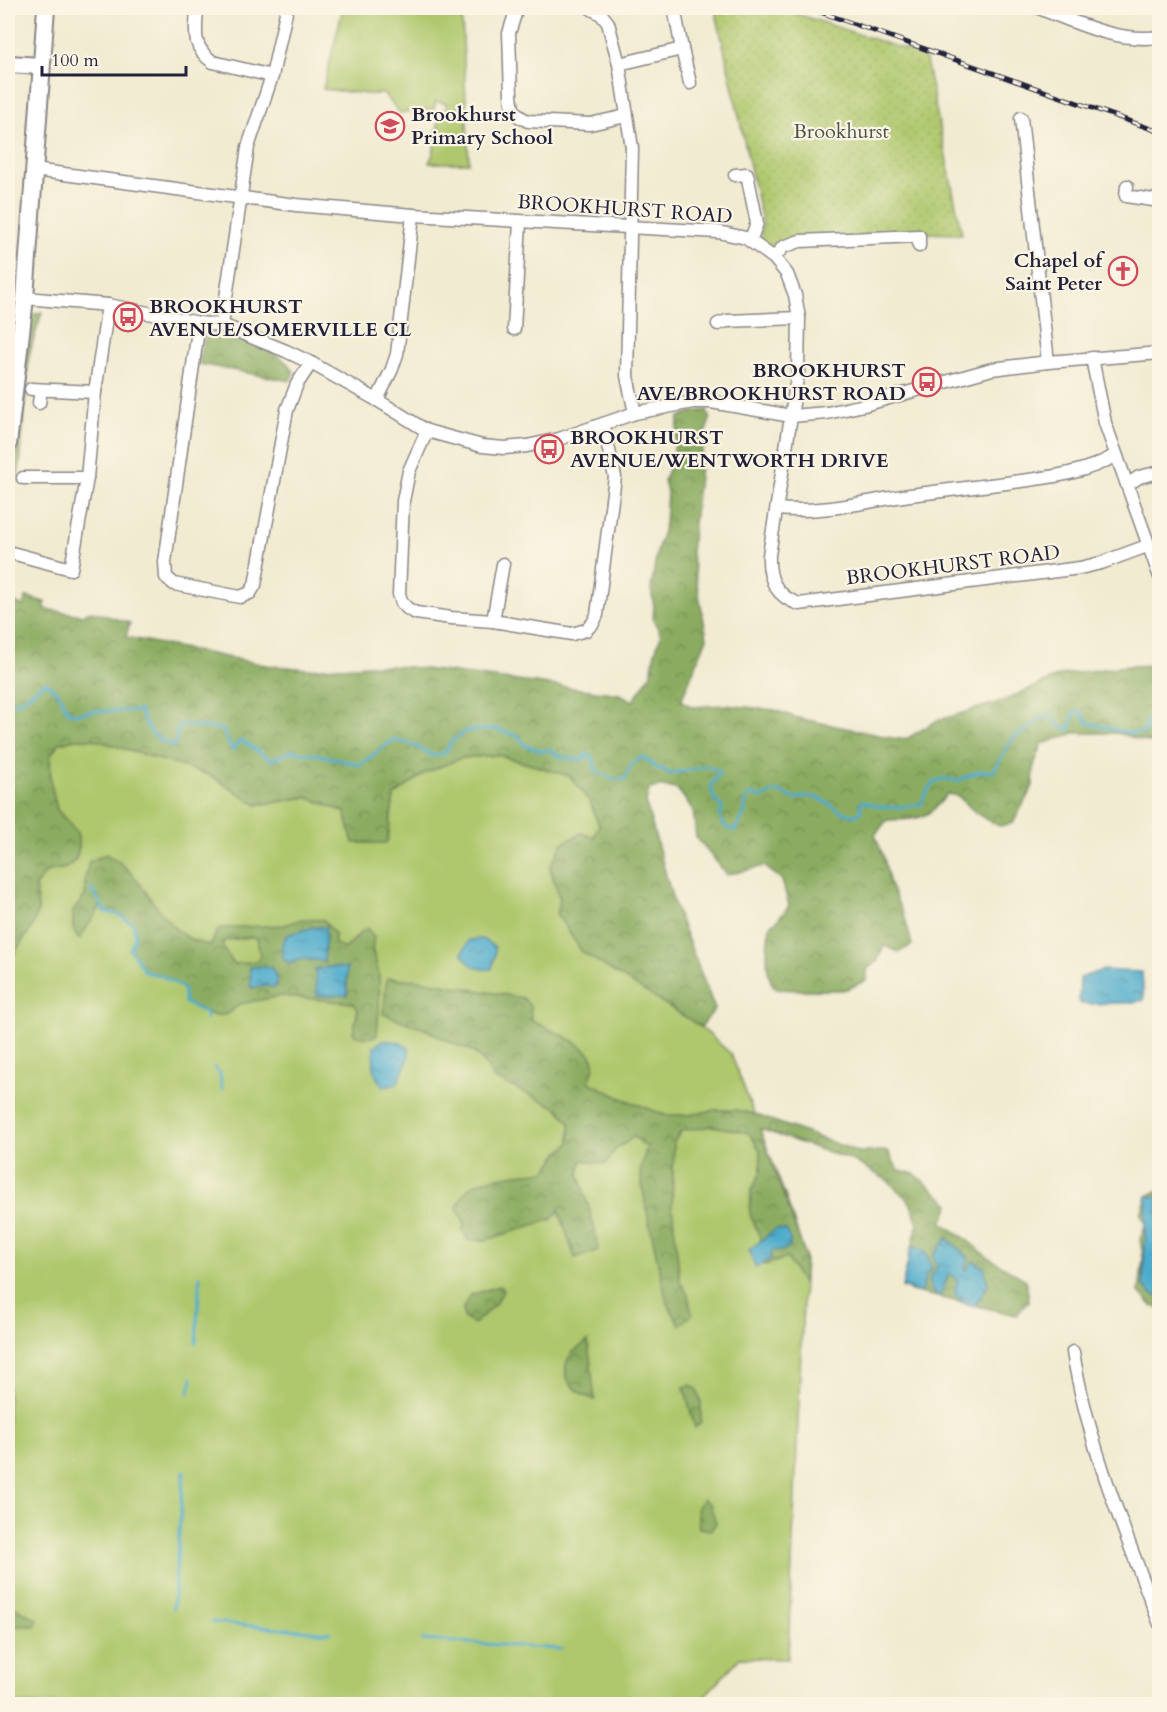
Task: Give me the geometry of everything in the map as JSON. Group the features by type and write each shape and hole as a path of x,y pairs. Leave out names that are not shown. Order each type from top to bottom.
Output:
{"street":[{"path":"8,444 10,402 25,298 46,8"},
{"path":"196,8 196,39 205,57 213,62 272,76"},
{"path":"222,325 248,147 272,76 287,8"},
{"path":"517,8 509,33 511,96 513,109 520,117 528,122 590,124 626,116"},
{"path":"590,8 608,23 619,64 632,148 627,376 635,413"},
{"path":"1039,8 1115,36 1144,40 1160,38"},
{"path":"675,13 690,83"},
{"path":"619,64 682,49"},
{"path":"8,64 41,66"},
{"path":"1021,118 1048,362"},
{"name":"BROOKHURST ROAD","path":"34,170 296,206 520,222 718,232 746,238 774,258 787,274 795,295 799,318 798,372 769,555 772,582 785,598 799,604 1080,568 1101,563 1147,546"},
{"path":"735,175 747,174 756,223 750,241"},
{"path":"1127,186 1126,196 1160,201"},
{"path":"377,400 397,354 413,215"},
{"path":"514,329 520,222"},
{"path":"774,258 783,247 800,241 919,236 919,246"},
{"path":"25,298 108,305 222,325 310,363 427,431 482,446 504,448 527,447 560,439 635,413 693,402 711,402 791,416 827,413 864,405 992,369 1160,353"},
{"path":"8,552 71,569 87,478 95,392 108,305"},
{"path":"723,319 799,318"},
{"path":"199,322 165,562 166,577 174,584 240,597 250,593 255,585 286,410 297,384 310,363"},
{"path":"1092,358 1105,423 1147,546 1160,577"},
{"path":"39,403 36,390 95,392"},
{"path":"427,431 410,471 403,501 399,594 402,603 408,609 416,612 451,618 493,621 572,634 586,630 594,623 597,615 615,477 603,424"},
{"path":"777,509 793,511 823,509 907,495 1054,477 1102,464 1116,454"},
{"path":"1127,485 1139,477 1160,472"},
{"path":"22,478 87,478"},
{"path":"493,621 503,564"},
{"path":"1073,1352 1084,1406 1119,1515 1160,1624"}],"green space":[{"path":"343,8 421,8 462,19 469,163 429,163 433,154 440,114 445,115 447,104 436,101 434,109 400,113 384,94 323,89"},
{"name":"Brookhurst","path":"715,8 779,8 925,56 962,234 919,233 774,249 761,242 762,221"},
{"path":"42,312 29,355 20,465 17,479 8,497 8,465 11,458 26,325 33,315"},
{"path":"214,334 247,343 279,357 294,372 290,381 199,364 203,342"},
{"path":"707,410 710,419 704,438 691,552 707,638 681,701 692,707 725,705 775,710 794,717 897,739 908,738 936,721 1005,700 1061,675 1125,666 1159,665 1159,794 1155,744 1117,733 1074,733 1042,744 1034,765 1033,786 1013,823 999,826 977,814 958,796 947,794 940,803 921,817 887,820 875,835 884,858 890,885 906,921 912,945 899,952 884,946 877,962 867,969 867,980 851,987 841,990 787,990 776,988 772,983 769,976 767,948 771,924 776,922 789,906 782,880 764,866 727,875 696,837 693,810 678,790 664,786 649,789 646,803 674,904 715,1009 701,1027 582,952 556,913 560,899 550,867 562,844 581,833 594,837 599,825 590,802 570,776 498,755 461,758 425,773 394,796 387,843 353,843 345,812 307,797 257,805 210,775 93,739 74,739 59,743 50,756 51,784 57,810 77,832 79,847 76,859 66,868 47,871 35,886 38,910 32,927 8,962 8,599 23,606 26,597 45,602 45,609 81,615 91,611 130,623 126,637 266,665 308,669 370,665 409,667 620,694 633,701 651,674 661,635 653,619 651,589 657,551 665,524 667,492 664,480 673,456 679,417 691,412"},
{"path":"74,739 93,739 210,775 257,805 307,797 345,812 353,842 387,843 394,796 424,773 461,758 498,755 570,776 590,802 599,825 594,837 581,833 562,844 550,867 560,899 612,971 701,1027 731,1054 787,1200 805,1255 788,1659 740,1658 697,1704 8,1704 8,962 32,927 38,910 35,886 47,871 66,868 76,859 79,847 77,832 57,810 51,784 50,756 59,743"},
{"path":"106,854 121,863 172,925 183,935 196,942 211,945 221,928 284,925 302,919 323,920 335,934 335,944 345,949 367,928 374,938 373,951 379,978 377,1036 367,1038 353,1033 358,1009 353,1003 282,996 239,1004 228,1014 215,1016 185,1003 183,988 160,975 145,972 130,949 135,937 134,924 119,915 103,911 101,906 79,939 73,929 73,911 85,896 85,878 89,862","holes":["257,938 260,956 256,961 234,964 223,948 223,941"]},
{"path":"387,978 419,980 523,998 530,1006 531,1020 578,1044 592,1057 594,1067 589,1082 619,1097 665,1115 735,1110 754,1114 859,1152 888,1151 898,1170 915,1174 950,1204 942,1223 965,1238 987,1257 1026,1280 1029,1301 1016,1315 902,1287 918,1223 910,1202 887,1180 854,1161 760,1129 805,1255 803,1285 787,1258 765,1265 758,1262 763,1245 750,1214 751,1192 761,1171 760,1150 749,1133 712,1126 681,1131 674,1142 672,1206 680,1281 688,1295 692,1314 680,1325 667,1303 647,1213 640,1171 647,1147 634,1137 615,1150 606,1164 582,1160 579,1174 594,1226 598,1250 575,1258 559,1210 552,1219 486,1240 467,1240 463,1229 465,1224 457,1208 468,1189 485,1180 545,1172 570,1143 570,1123 558,1108 495,1079 483,1061 471,1050 425,1029 383,1014"},
{"path":"1159,1190 1159,1307 1152,1306 1139,1292 1143,1258 1140,1239 1146,1224 1141,1215 1147,1196"},
{"path":"499,1286 504,1290 495,1304 474,1324 464,1318 463,1308 471,1295"},
{"path":"588,1341 595,1400 574,1388 566,1369 567,1361 572,1353"},
{"path":"690,1385 697,1389 701,1403 701,1422 695,1428 684,1387"},
{"path":"703,1499 710,1504 716,1523 711,1530 699,1528 697,1507"},
{"path":"8,1608 17,1608 38,1620 35,1626 8,1626"}],"water":[{"path":"314,927 326,927 324,961 302,959 291,963 285,961 282,948 287,935"},
{"path":"482,939 495,947 492,969 474,967 462,953 469,940"},
{"path":"250,967 271,967 277,979 276,987 251,988"},
{"path":"347,968 347,995 317,996 315,969"},
{"path":"1102,970 1142,972 1144,1000 1126,1003 1081,1004 1079,1001 1080,978"},
{"path":"383,1040 399,1042 409,1048 409,1057 397,1084 385,1087 378,1079 374,1064 374,1047"},
{"path":"1147,1196 1159,1197 1159,1297 1150,1293 1143,1284"},
{"path":"776,1229 786,1230 790,1238 790,1246 782,1251 772,1250 771,1258 756,1268 749,1250"},
{"path":"947,1238 969,1258 964,1269 966,1270 973,1261 984,1267 988,1285 977,1303 972,1306 957,1298 955,1292 957,1280 949,1273 940,1297 932,1292 929,1279 937,1267 933,1256"},
{"path":"911,1247 926,1253 932,1268 926,1275 921,1293 902,1287"}],"waterway":[{"path":"8,699 16,700 17,704 45,682 59,694 67,710 73,714 95,711 140,711 152,733 174,746 180,725 222,729 232,750 241,740 271,760 292,751 360,765 393,740 412,744 433,756 445,753 452,741 466,731 496,729 518,736 525,745 542,751 550,750 561,757 582,760 585,755 594,758 595,770 614,780 625,779 631,765 642,757 657,769 664,769 669,774 708,766 720,772 711,785 713,797 722,807 720,817 726,828 735,830 744,814 746,799 752,794 761,798 777,791 795,799 814,797 841,811 858,815 861,811 860,804 863,801 885,807 921,804 930,787 938,780 957,781 980,771 993,772 1012,739 1046,716 1054,717 1059,727 1070,729 1074,712 1082,713 1088,723 1130,733 1145,733 1146,723 1153,712 1160,716"},
{"path":"91,889 102,905 103,911 119,915 134,925 135,937 130,949 145,972 160,975 183,988 185,1003 205,1012 207,1019"},
{"path":"214,1067 220,1073 222,1089"},
{"path":"196,1343 200,1276"},
{"path":"189,1393 192,1378"},
{"path":"173,1609 184,1471"},
{"path":"212,1622 330,1633"},
{"path":"422,1640 561,1649"}],"railway":[{"path":"809,8 1160,132"}],"place":[{"name":"Brookhurst Primary School","path":"390,126"},
{"name":"Chapel of Saint Peter","path":"1123,271"},
{"name":"BROOKHURST AVENUE/SOMERVILLE CL","path":"128,317"},
{"name":"BROOKHURST AVE/BROOKHURST ROAD","path":"927,382"},
{"name":"BROOKHURST AVENUE/WENTWORTH DRIVE","path":"549,449"}]}
